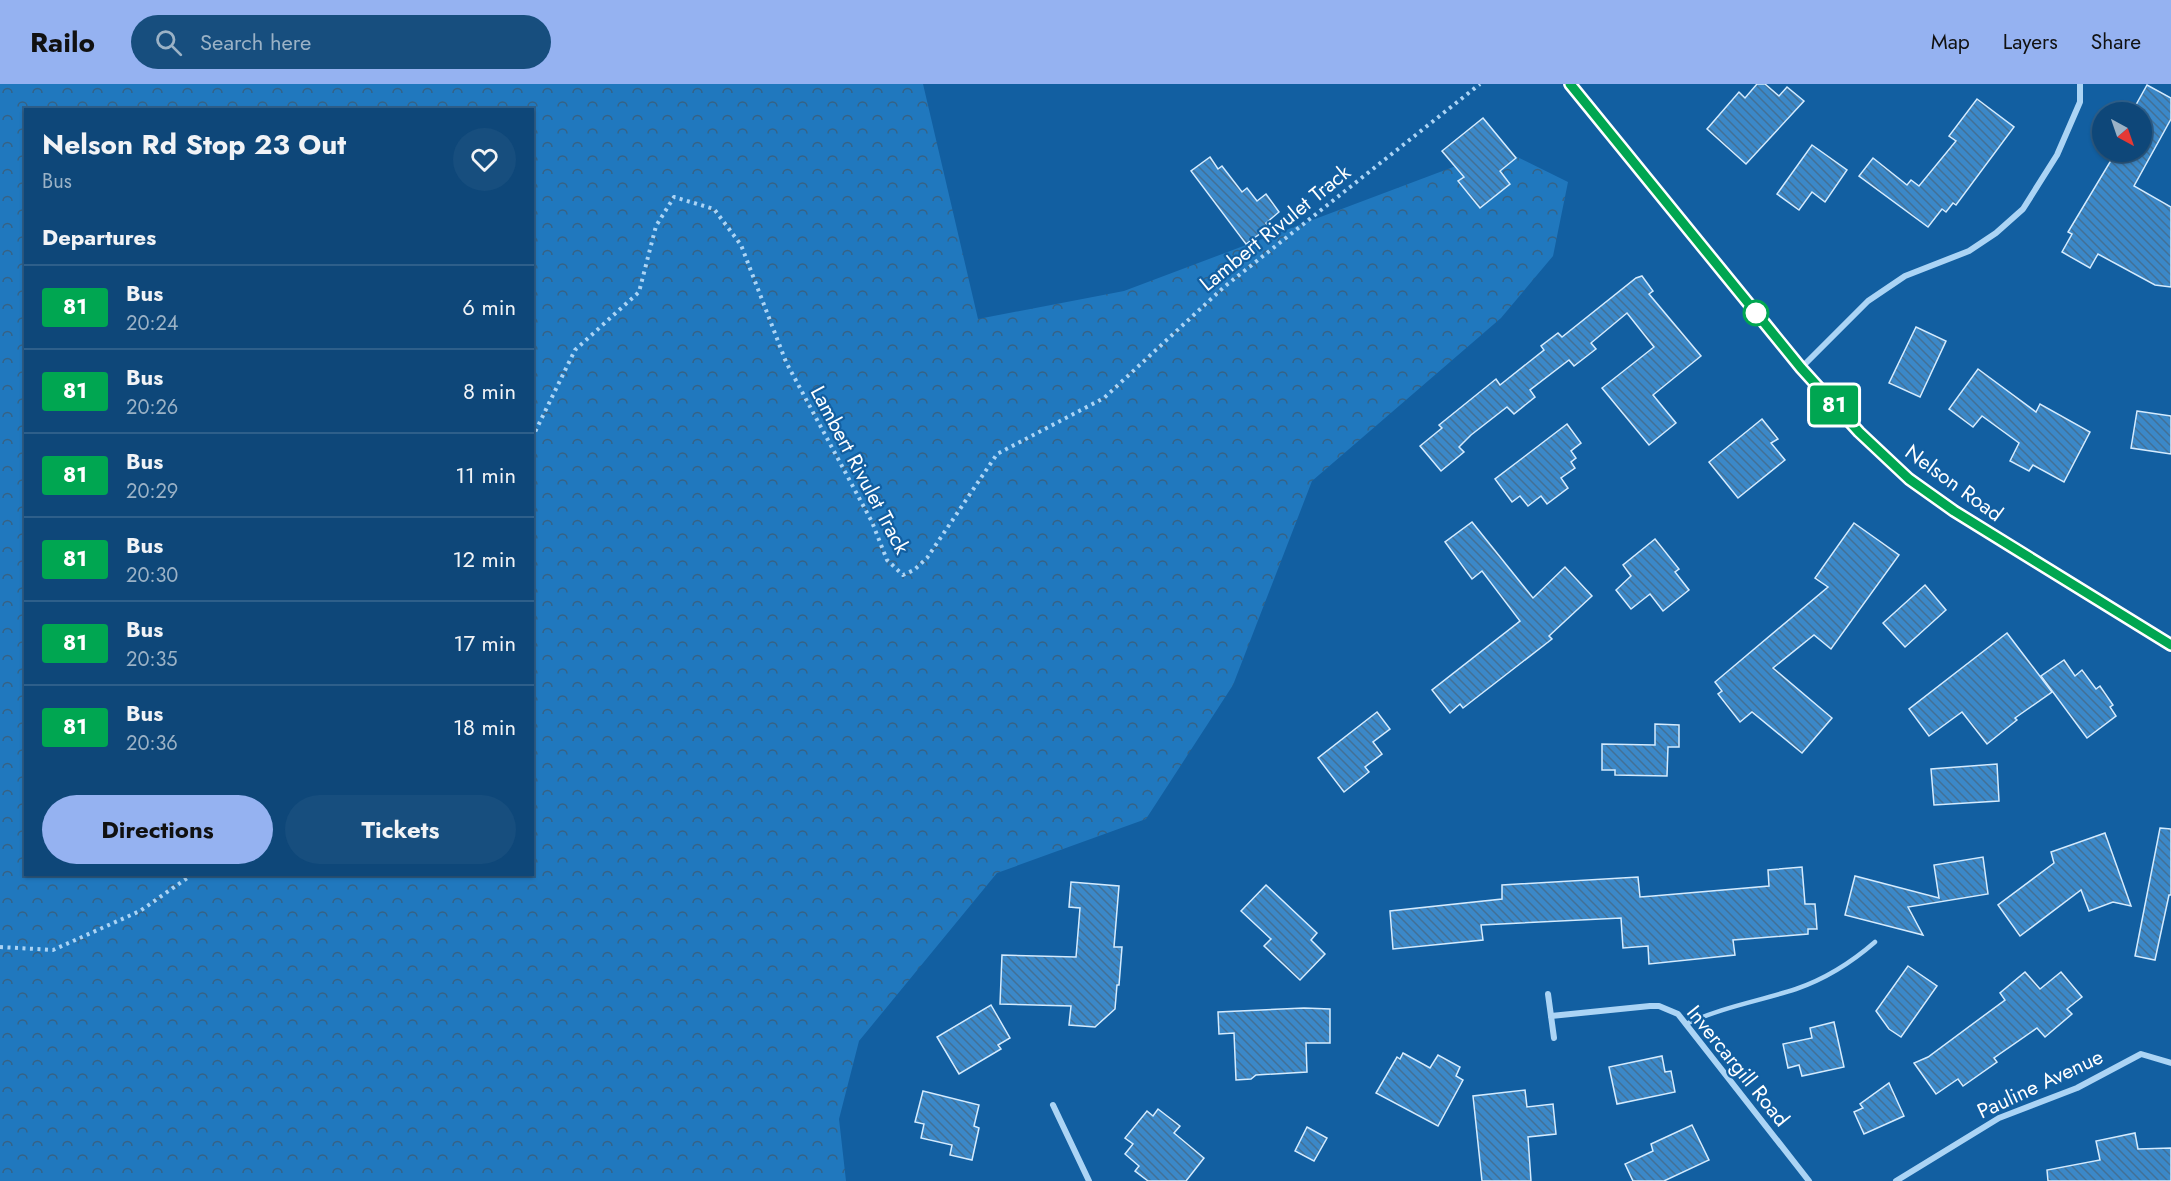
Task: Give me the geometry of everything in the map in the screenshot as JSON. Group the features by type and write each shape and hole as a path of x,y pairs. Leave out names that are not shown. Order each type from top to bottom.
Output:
{"street":[{"name":"Nelson Road","path":"1570,84 1801,368 1859,432 1909,479 1954,511 2171,645"},
{"path":"1801,368 1868,301 1905,276 1969,251 2023,209 2057,155 2080,102 2080,84"},
{"path":"1548,994 1554,1038"},
{"name":"Invercargill Road","path":"1551,1016 1659,1006 1678,1014 1809,1181"},
{"name":"Pauline Avenue","path":"1896,1181 1999,1118 2077,1088 2141,1054 2171,1063"},
{"path":"1053,1105 1089,1181"}],"lane":[{"path":"1686,1024 1715,1010 1798,988 1833,972 1875,942"}],"path":[{"name":"Lambert Rivulet Track","path":"534,434 575,350 639,292 656,226 674,197 714,209 741,245 786,362 872,522 887,560 903,575 914,570 927,558 997,454 1104,398 1224,287 1480,84"},
{"path":"0,947 53,950 140,911 190,876"}],"green space":[{"path":"0,84 923,84 978,319 1124,291 1501,149 1568,182 1553,256 1501,318 1312,481 1233,685 1146,819 997,873 859,1041 839,1119 846,1181 0,1181"}],"building":[{"path":"1757,84 1765,84 1779,96 1787,87 1804,101 1746,164 1707,129 1739,92 1745,98"},
{"path":"2147,85 2171,98 2171,119 2152,153 2152,102 2138,102"},
{"path":"1977,99 2014,127 1956,205 1953,203 1946,212 1942,209 1928,227 1859,176 1873,158 1907,185 1911,180 1919,186 1956,141 1949,136"},
{"path":"1483,118 1516,158 1500,171 1510,184 1480,208 1458,181 1464,177 1442,151"},
{"path":"1812,145 1847,170 1825,202 1812,192 1799,210 1777,194"},
{"path":"1210,157 1218,169 1222,166 1242,192 1247,188 1257,201 1266,194 1279,212 1266,223 1269,227 1246,244 1191,171"},
{"path":"2110,162 2147,162 2134,186 2171,207 2171,287 2155,285 2098,254 2090,268 2062,252 2072,234 2068,232"},
{"path":"1642,276 1653,291 1649,294 1701,356 1653,395 1676,423 1649,445 1602,388 1654,347 1627,313 1591,343 1596,349 1574,366 1569,360 1530,390 1535,397 1514,414 1507,407 1471,435 1459,447 1464,452 1441,471 1420,446 1442,428 1439,425 1496,379 1500,385 1544,350 1541,346 1558,333 1562,337 1636,278"},
{"path":"1916,327 1946,341 1920,397 1889,383"},
{"path":"1978,369 2036,412 2040,404 2090,432 2064,482 2033,465 2029,471 2010,461 2019,443 1982,416 1973,427 1949,409"},
{"path":"2137,411 2171,416 2171,454 2131,448"},
{"path":"1762,419 1778,439 1771,443 1785,460 1738,498 1709,462"},
{"path":"1567,424 1581,443 1571,451 1576,458 1571,462 1575,468 1561,478 1568,488 1547,504 1541,496 1528,506 1520,496 1512,502 1495,479"},
{"path":"1472,522 1533,598 1565,567 1592,596 1549,636 1552,639 1463,708 1460,704 1450,713 1432,690 1520,621 1482,571 1472,579 1445,542"},
{"path":"1854,523 1899,555 1831,649 1814,635 1773,668 1832,718 1802,753 1752,712 1740,722 1718,694 1722,691 1715,682 1828,587 1815,578"},
{"path":"1655,539 1679,569 1675,572 1689,590 1663,611 1650,594 1631,609 1616,590 1631,576 1623,565"},
{"path":"1925,585 1946,610 1905,647 1883,623"},
{"path":"2007,633 2052,692 2015,718 2017,720 1987,744 1962,712 1929,736 1909,709"},
{"path":"2064,660 2075,676 2082,670 2096,689 2100,686 2113,705 2110,707 2116,716 2087,738 2041,676"},
{"path":"1377,712 1390,729 1373,742 1382,754 1365,767 1369,772 1344,792 1318,758"},
{"path":"1655,724 1679,725 1679,747 1668,747 1667,776 1615,775 1615,770 1602,770 1602,744 1655,745"},
{"path":"1997,764 1999,801 1934,805 1931,769"},
{"path":"2160,828 2171,829 2171,895 2169,895 2155,960 2135,956"},
{"path":"2105,833 2131,906 2113,902 2089,911 2081,890 2020,936 1998,905 2054,863 2051,852"},
{"path":"1983,857 1988,894 1908,907 1923,935 1845,915 1855,876 1939,898 1934,865"},
{"path":"1802,867 1805,904 1815,904 1817,929 1808,929 1808,934 1733,940 1735,955 1649,964 1648,946 1623,948 1621,918 1481,925 1483,940 1393,949 1390,911 1502,899 1502,885 1638,877 1640,897 1769,886 1768,870"},
{"path":"1071,882 1119,886 1114,947 1122,947 1115,1009 1095,1027 1069,1025 1071,1006 1000,1004 1002,955 1076,957 1080,908 1069,907"},
{"path":"1266,885 1317,933 1311,940 1325,954 1300,980 1264,946 1271,939 1241,911"},
{"path":"1908,966 1937,986 1901,1037 1889,1029 1876,1011"},
{"path":"2025,972 2040,989 2061,972 2082,997 2067,1009 2072,1014 2045,1037 2037,1028 1994,1058 1997,1062 1963,1086 1958,1079 1936,1094 1914,1063 1928,1057 2005,1000 2000,993"},
{"path":"991,1005 1010,1038 998,1045 1001,1049 959,1074 937,1037"},
{"path":"1330,1009 1330,1043 1306,1043 1307,1072 1256,1075 1251,1079 1236,1080 1234,1033 1219,1034 1218,1012"},
{"path":"1834,1022 1844,1067 1802,1076 1799,1065 1788,1068 1783,1044 1812,1038 1810,1028"},
{"path":"1403,1053 1430,1068 1438,1055 1460,1067 1456,1076 1463,1080 1438,1126 1376,1093 1397,1057 1400,1059"},
{"path":"1662,1056 1665,1072 1671,1071 1675,1092 1617,1104 1609,1067"},
{"path":"1889,1083 1904,1116 1864,1134 1854,1112 1863,1108 1860,1104"},
{"path":"1525,1090 1527,1107 1553,1104 1556,1134 1528,1137 1531,1181 1482,1181 1473,1096"},
{"path":"923,1091 979,1105 974,1126 979,1128 972,1160 950,1155 952,1145 921,1138 924,1124 915,1122"},
{"path":"1158,1109 1180,1126 1174,1133 1204,1158 1186,1181 1148,1181 1135,1171 1139,1166 1125,1154 1133,1144 1125,1138 1147,1111 1153,1116"},
{"path":"1692,1125 1709,1160 1664,1181 1633,1181 1625,1164 1653,1151 1651,1144"},
{"path":"1307,1127 1327,1138 1314,1161 1295,1151"},
{"path":"2135,1133 2138,1149 2171,1148 2171,1181 2048,1181 2047,1170 2100,1160 2096,1141"}],"bus line":[{"name":"81","path":"1570,84 1801,368 1859,432 1909,479 1954,511 2171,645"}]}
